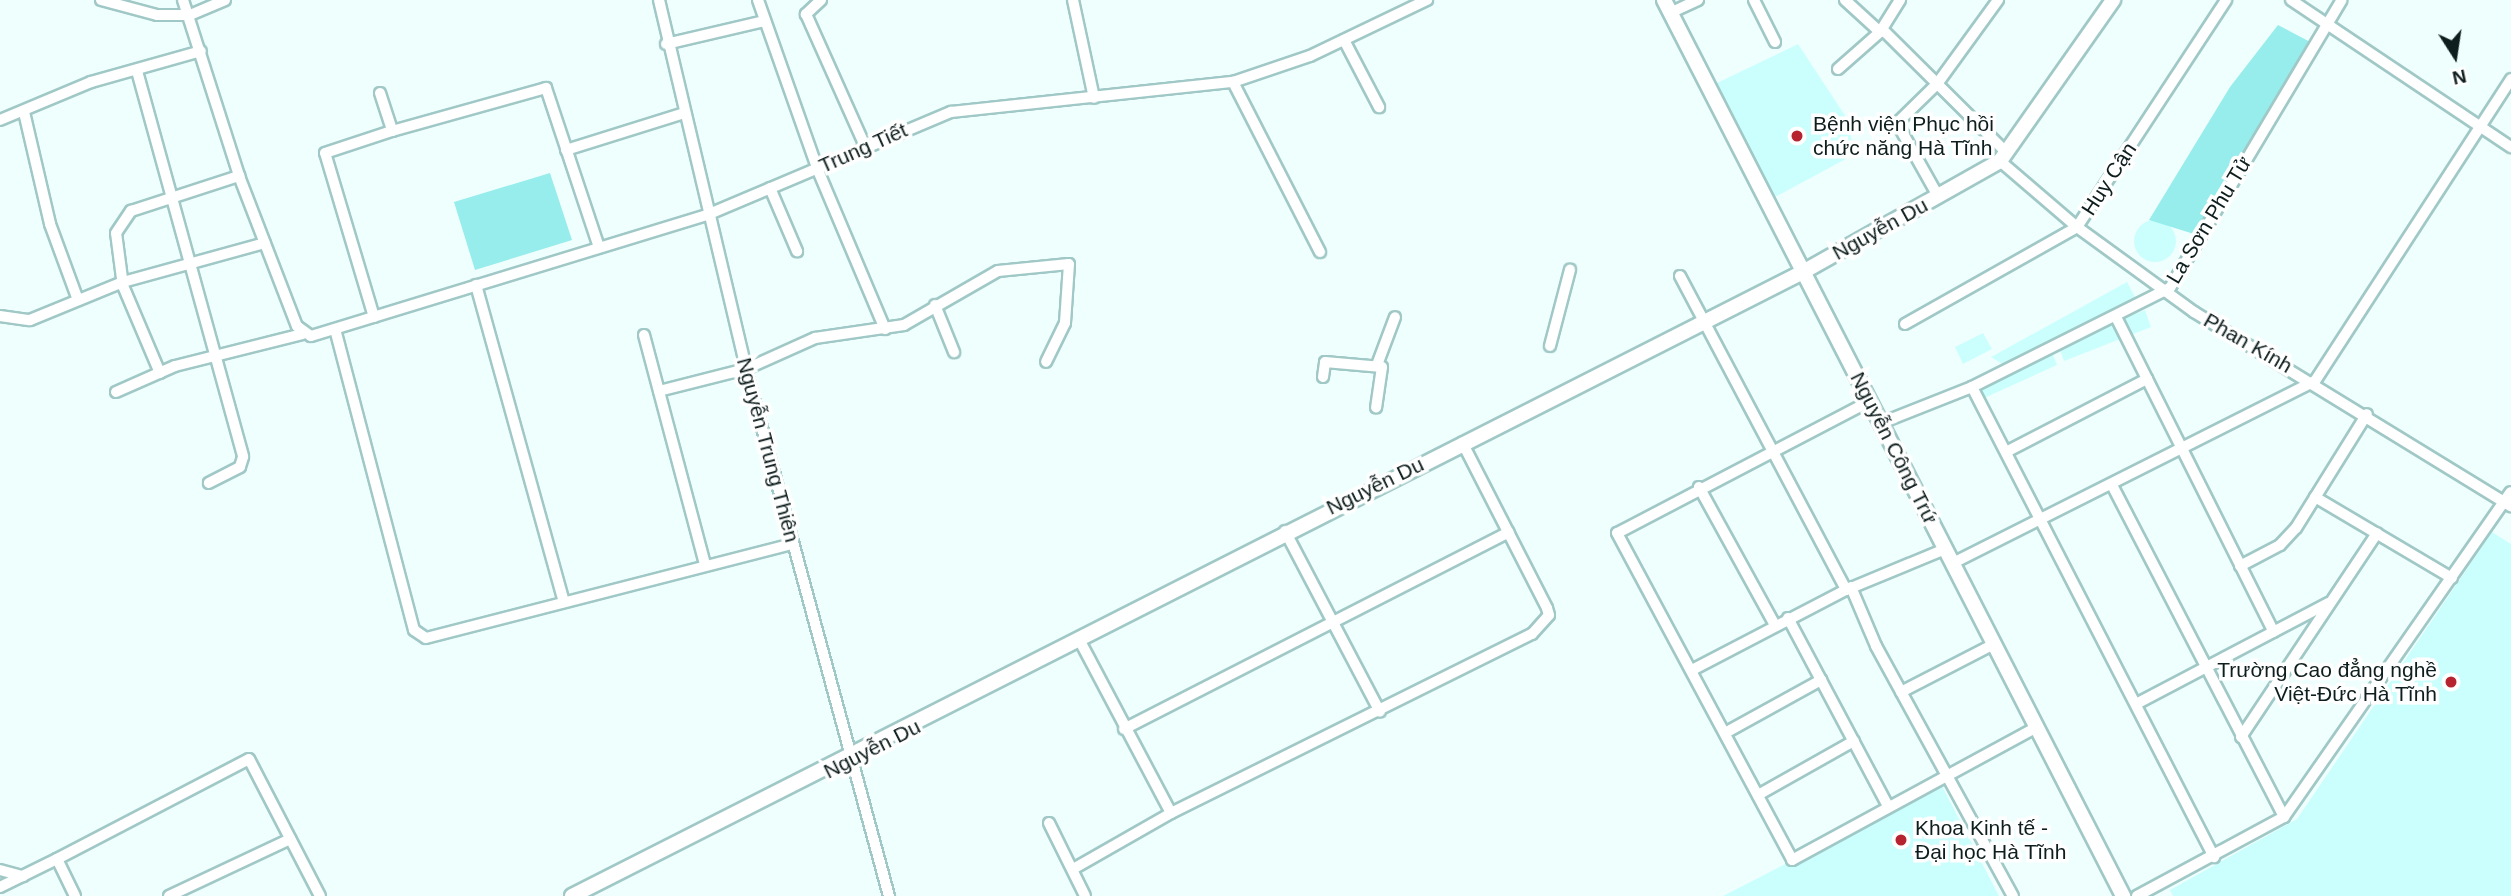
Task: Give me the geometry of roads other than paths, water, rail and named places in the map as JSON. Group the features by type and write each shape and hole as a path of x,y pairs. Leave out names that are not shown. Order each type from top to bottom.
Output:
{"main road":[{"name":"Nguyễn Du","path":"572,896 851,760 1081,643 1285,531 1803,272 1938,196 2003,156 2113,0"},
{"name":"Nguyễn Công Trứ","path":"1667,6 2123,896"}],"street":[{"path":"101,0 133,12 190,15 225,0"},
{"path":"183,0 190,15 239,176 304,335"},
{"name":"Nguyễn Trung Thiên","path":"659,0 666,44 746,369 889,896"},
{"path":"758,0 817,168 885,329"},
{"path":"821,0 806,14 866,148"},
{"path":"1073,0 1094,98"},
{"name":"Trung Tiết","path":"116,392 160,373 335,329 707,215 951,112 1233,82 1344,40 1427,0"},
{"path":"1667,6 1698,0"},
{"path":"1754,0 1774,42"},
{"name":"Phan Kính","path":"1845,0 1881,30 1937,84 2003,156 2077,227 2170,288 2194,312 2315,381 2507,504"},
{"path":"1838,69 1881,30 1900,0"},
{"path":"1938,196 1897,123 1937,84 1998,0"},
{"name":"Huy Cận","path":"1905,324 2077,227 2225,0"},
{"path":"2291,0 2511,147"},
{"name":"La Sơn Phu Tử","path":"1881,423 1972,387 2170,288 2342,0"},
{"path":"666,44 764,20"},
{"path":"1344,40 1379,107"},
{"path":"0,120 91,82 201,51"},
{"path":"137,71 169,197 219,358 243,463 209,483"},
{"path":"1953,563 2315,381 2511,79"},
{"path":"1233,82 1320,253"},
{"path":"374,317 325,153 392,131 546,88 598,247"},
{"path":"380,93 392,131"},
{"path":"24,112 50,224 78,300"},
{"path":"566,150 684,113"},
{"path":"160,373 123,282 116,233 131,211 239,176"},
{"path":"770,188 797,251"},
{"path":"0,303 1,316 30,320 123,282 188,261 265,243"},
{"path":"659,391 746,369 815,338 885,329 998,271 1069,264 1065,323 1046,362"},
{"path":"1550,346 1570,270"},
{"path":"1680,276 1849,588 1946,776 2013,896"},
{"path":"477,285 564,602"},
{"path":"935,305 954,352"},
{"path":"1376,408 1377,365 1395,317"},
{"path":"2116,317 2274,632"},
{"path":"335,329 416,632 437,639 564,602 793,544"},
{"path":"644,335 705,565"},
{"path":"1323,377 1325,362 1377,365"},
{"path":"2006,452 2147,379"},
{"path":"1972,387 2214,856"},
{"path":"1870,401 1699,486 1617,533 1792,860 2037,727"},
{"path":"2241,566 2280,545 2315,497 2367,414"},
{"path":"1073,869 1171,813 1528,638 1549,615 1462,442"},
{"path":"2112,485 2284,817"},
{"path":"1699,486 1775,625"},
{"path":"2137,896 2284,817 2507,504 2511,492"},
{"path":"2315,497 2452,578"},
{"path":"1285,531 1380,712"},
{"path":"1124,729 1334,625 1509,532"},
{"path":"2241,737 2377,533"},
{"path":"1692,670 1849,588 1945,549"},
{"path":"2136,704 2330,602"},
{"path":"1788,618 1888,806"},
{"path":"1081,643 1124,729 1171,813"},
{"path":"1901,692 1994,644"},
{"path":"1725,733 1821,680"},
{"path":"1758,795 1854,741"},
{"path":"0,887 249,759 320,896"},
{"path":"1049,823 1086,896"},
{"path":"169,896 290,839"},
{"path":"57,859 75,896"},
{"path":"0,870 23,876"}],"place":[{"name":"Bệnh viện Phục hồi chức năng Hà Tĩnh","path":"1797,136"},
{"name":"Trường Cao đẳng nghề Việt-Đức Hà Tĩnh","path":"2451,682"},
{"name":"Khoa Kinh tế - Đại học Hà Tĩnh","path":"1901,840"}]}
